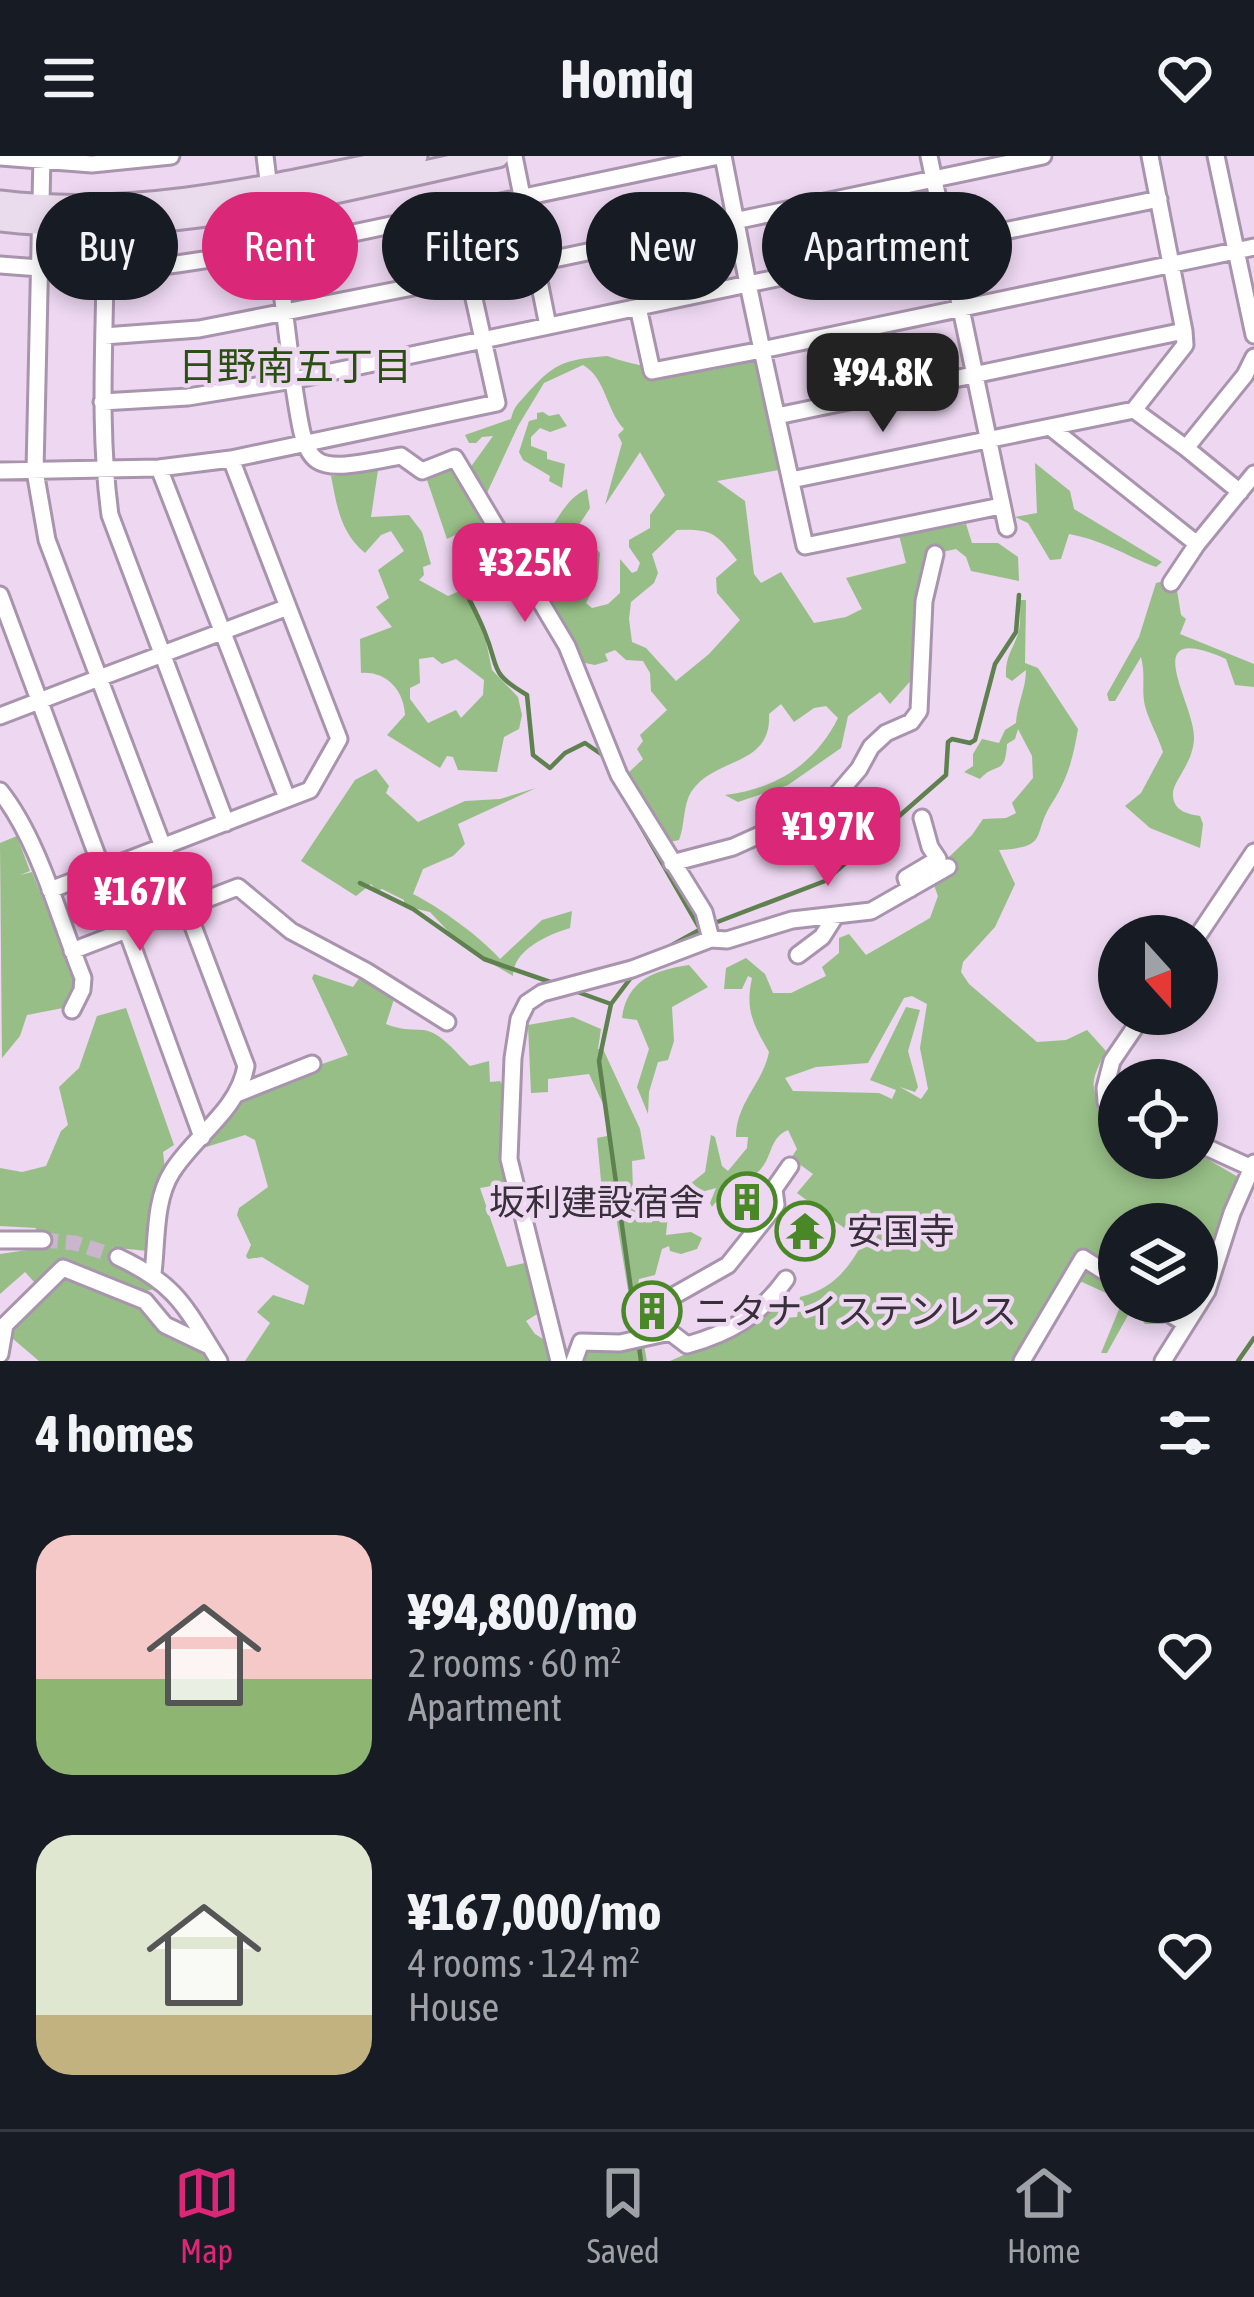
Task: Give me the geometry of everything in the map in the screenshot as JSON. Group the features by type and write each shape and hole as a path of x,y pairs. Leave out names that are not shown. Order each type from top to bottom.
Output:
{"street":[{"path":"0,157 92,164 171,156"},
{"path":"265,156 270,192"},
{"path":"278,192 416,156"},
{"path":"282,192 498,156"},
{"path":"514,156 521,192"},
{"path":"546,192 721,156 729,192"},
{"path":"928,156 936,192"},
{"path":"738,220 1043,156"},
{"path":"790,480 1134,410 1185,345 1150,156"},
{"path":"1216,156 1254,335"},
{"path":"40,192 42,159"},
{"path":"1012,229 1159,199"},
{"path":"0,202 36,215"},
{"path":"0,220 36,216"},
{"path":"738,231 805,546 1001,506"},
{"path":"638,307 652,371 1254,247"},
{"path":"0,265 36,267"},
{"path":"102,402 188,397 293,380 762,281"},
{"path":"104,336 199,329 382,294"},
{"path":"38,300 35,471 47,540 246,1066 239,1093 172,1172 160,1196 153,1273"},
{"path":"105,300 102,402 110,514 226,823"},
{"path":"282,300 302,445 313,460 335,467 401,456 422,471 455,458 567,646 619,775 709,930 727,940 792,920 871,911 948,867"},
{"path":"0,471 159,468 232,459 497,404 475,300"},
{"path":"543,300 548,326"},
{"path":"958,300 1007,528"},
{"path":"777,416 1184,331"},
{"path":"1186,448 1246,374 1254,357"},
{"path":"1134,410 1240,492"},
{"path":"1050,427 1197,544"},
{"path":"50,890 310,790 339,739 232,459"},
{"path":"159,468 287,798"},
{"path":"1171,583 1254,474"},
{"path":"671,863 733,847 764,832 808,827 860,769 871,747 886,733 911,722 921,700 924,601 935,554"},
{"path":"0,596 8,644 39,701 102,869"},
{"path":"0,716 288,607"},
{"path":"0,791 12,806 50,890 83,977 72,1010"},
{"path":"910,889 906,878 938,859 929,847 930,824"},
{"path":"1212,915 1254,852"},
{"path":"72,951 238,887 291,931 447,1022"},
{"path":"804,956 836,915"},
{"path":"559,1361 509,1160 519,1019 527,1004 658,959 709,930"},
{"path":"127,931 202,1137"},
{"path":"239,1093 312,1064"},
{"path":"1162,1361 1207,1291 1232,1213 1253,1167 1218,1152"},
{"path":"786,1279 765,1308 720,1336 687,1345 670,1332 662,1308 668,1299 728,1265 776,1205 773,1189 790,1166"},
{"path":"0,1240 43,1240"},
{"path":"118,1257 153,1273 184,1303 219,1361"},
{"path":"1022,1361 1082,1258 1098,1268"},
{"path":"6,1356 5,1325 63,1268 145,1301 165,1325 209,1346"},
{"path":"574,1361 580,1342 670,1332"}],"green space":[{"path":"607,356 652,367 700,371 757,358 779,470 717,481 745,501 754,574 761,583 781,572 814,623 862,609 846,578 906,563 899,535 966,524 972,543 998,543 1018,557 1019,581 971,571 966,557 956,549 929,555 914,677 890,704 880,692 848,716 841,748 788,785 738,802 725,795 761,787 792,772 818,749 838,718 826,706 794,722 781,704 769,714 767,731 752,752 701,780 691,792 679,840 670,842 627,774 643,759 637,749 643,741 640,735 667,710 651,691 650,673 643,661 626,660 615,650 605,654 608,661 580,662 548,601 579,591 590,574 567,544 554,556 541,539 572,499 587,489 590,508 577,528 600,553 598,579 586,603 592,608 608,604 620,593 620,559 632,573 640,563 629,540 650,528 650,515 665,495 640,452 605,505 622,443 618,435 624,429 597,378 583,365 544,383 487,493 470,468 493,436 469,443 465,435 511,419 517,405 552,370","holes":["677,530 712,534 737,560 716,578 717,593 740,620 676,681 646,648 632,642 629,619 631,602 654,583 658,573 652,554"]},
{"path":"543,412 559,414 567,426 550,432 540,428 531,437 531,446 547,452 547,459 565,464 562,488 519,452 529,421"},
{"path":"1035,463 1070,491 1074,509 1162,562 1156,567 1069,534 1061,559 1050,560 1028,523 1015,517 1037,513"},
{"path":"447,468 457,472 484,521 447,539 426,477"},
{"path":"378,470 371,517 409,515 422,532 431,564 423,567 419,580 448,596 464,589 486,641 492,670 518,697 522,715 519,729 504,737 497,772 458,770 453,757 447,756 440,768 387,735 405,715 404,706 386,679 361,673 360,639 392,627 376,607 389,598 378,570 404,551 391,531 365,553 357,545 341,518 331,476","holes":["433,657 442,664 456,659 484,680 483,695 461,718 456,710 428,723 410,699 410,688 420,683 419,659"]},
{"path":"1156,583 1176,584 1181,615 1186,619 1180,634 1254,664 1254,687 1235,685 1226,659 1198,649 1183,649 1176,657 1194,737 1173,796 1179,808 1200,816 1200,848 1150,828 1125,806 1141,793 1163,752 1145,706 1141,657 1115,701 1109,701 1107,694 1139,637"},
{"path":"1020,600 1026,600 1025,663 1038,668 1078,729 1066,776 1037,837 1026,846 999,850 1015,884 995,927 963,962 961,972 1037,1042 1066,1040 1087,1030 1106,1051 1098,1059 1094,1079 1098,1179 1218,1179 1218,1165 1238,1177 1218,1235 1218,1203 1098,1203 1098,1289 1082,1282 1056,1290 1014,1361 670,1361 756,1323 790,1287 785,1318 797,1317 800,1297 838,1277 863,1242 797,1193 813,1174 791,1158 797,1149 788,1130 777,1138 760,1170 712,1207 716,1188 669,1201 705,1172 711,1135 728,1171 747,1148 748,1137 736,1137 737,1125 769,1052 752,1017 752,978 748,976 742,989 724,989 726,968 746,958 765,974 773,993 791,993 826,976 822,967 839,953 839,938 849,934 866,955 930,918 938,896 930,875 983,819 1016,813 1012,803 1033,778 1032,756 1018,729 1007,744 1002,765 980,779 964,772 973,766 973,754 982,739 999,743 1005,730 1016,723 1026,670 1012,681 1006,670 1019,630","holes":["912,996 927,1004 920,1048 928,1089 921,1099 900,1087 915,1092 918,1087 908,1051 920,1010 906,1007 870,1080 896,1090 892,1099 879,1093 793,1091 785,1078 816,1067 868,1063 904,998"]},
{"path":"376,769 389,786 386,793 418,822 465,801 500,799 536,788 458,824 465,844 453,856 423,869 413,894 459,923 500,959 542,920 572,911 570,928 525,951 513,976 462,946 430,912 404,906 404,900 377,891 371,884 356,896 301,861 355,780"},
{"path":"17,836 30,871 20,875 32,872 76,982 68,1007 27,1015 20,1036 2,1058 0,843"},
{"path":"689,965 708,987 672,1007 674,1041 668,1060 658,1062 648,1114 637,1087 649,1049 637,1020 622,1018 625,1005 645,979"},
{"path":"314,974 353,987 360,977 395,996 386,1024 436,1034 470,1066 489,1061 490,1082 500,1081 505,1089 508,1183 480,1188 507,1267 529,1262 542,1311 526,1321 551,1344 555,1361 245,1361 270,1323 257,1312 273,1295 304,1305 309,1286 262,1257 246,1256 251,1245 237,1215 239,1208 268,1187 255,1140 245,1135 203,1148 256,1087 348,1055"},
{"path":"126,1008 174,1145 163,1152 165,1169 155,1187 153,1248 117,1248 116,1262 162,1287 142,1292 138,1302 201,1347 207,1361 39,1361 12,1338 15,1328 45,1294 25,1272 0,1294 0,1254 34,1249 36,1228 0,1226 0,1168 22,1172 46,1166 68,1125 59,1087 79,1068 97,1016"},
{"path":"573,1017 601,1029 598,1049 603,1049 640,1129 645,1159 632,1161 633,1191 647,1190 649,1201 666,1213 666,1235 691,1232 702,1238 697,1249 681,1254 670,1251 669,1246 662,1249 655,1275 639,1279 637,1291 648,1300 653,1328 635,1333 614,1204 603,1202 597,1138 607,1136 605,1108 589,1074 548,1079 548,1092 531,1093 528,1025"},
{"path":"1113,1323 1124,1323 1107,1353 1101,1353"},
{"path":"644,1345 647,1361 581,1361 588,1349"}],"waterway":[{"path":"460,580 497,669 527,695 533,755 550,768 585,743 604,756"},
{"path":"712,924 825,881 946,775 948,742 975,740 995,664 1016,632 1019,595"},
{"path":"616,783 700,929"},
{"path":"360,883 413,909 484,959 556,984"},
{"path":"654,955 701,929"},
{"path":"633,975 611,1004 599,1061 641,1361"},
{"path":"572,990 611,1004"},
{"path":"1238,1361 1254,1338"}],"tunnel":[{"path":"43,1240 75,1243 118,1257"}],"place":[{"name":"坂利建設宿舎","path":"747,1202"},
{"name":"安国寺","path":"805,1231"},
{"name":"ニタナイステンレス","path":"652,1311"}],"district":[{"name":"日野南五丁目","path":"295,366"}]}
